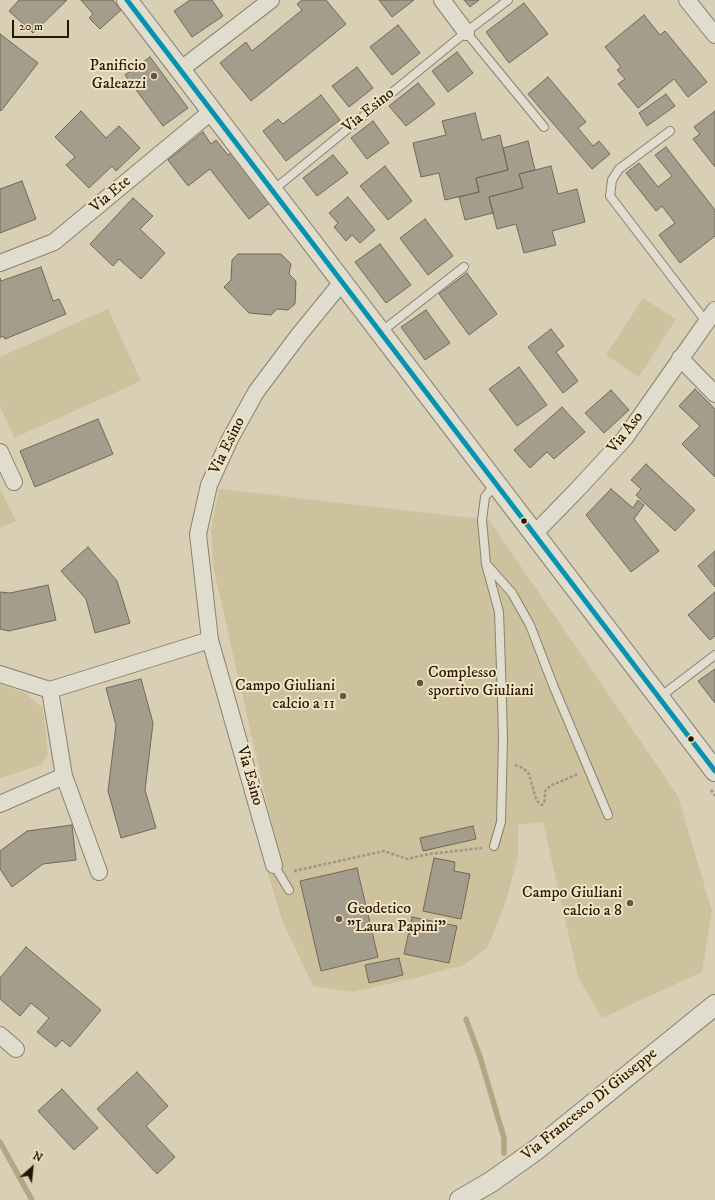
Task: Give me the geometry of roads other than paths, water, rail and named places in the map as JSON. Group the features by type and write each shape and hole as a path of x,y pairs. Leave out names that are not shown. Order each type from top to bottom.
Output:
{"street":[{"path":"127,0 715,771"},
{"path":"180,70 271,0"},
{"path":"442,0 466,32"},
{"path":"687,0 715,35"},
{"name":"Via Ete","path":"0,263 54,242 212,112"},
{"name":"Via Esino","path":"277,870 210,640 198,534 210,485 230,439 256,392 298,336 342,282"},
{"name":"Via Aso","path":"534,534 625,438 711,316"},
{"path":"680,358 715,394"},
{"path":"0,452 14,482"},
{"path":"0,674 50,690 210,640"},
{"path":"50,690 64,776 99,872"},
{"path":"0,804 64,776"},
{"name":"Via Francesco Di Giuseppe","path":"460,1200 491,1182 536,1150 715,1005"},
{"path":"0,1035 16,1049"}],"lane":[{"name":"Via Esino","path":"272,190 466,32 508,0"},
{"path":"466,32 544,127"},
{"name":"Via Aso","path":"670,131 618,169 612,180 610,196 711,316"},
{"path":"381,332 464,267"},
{"path":"494,846 501,822 503,730 498,612 486,564 482,520 485,497 495,483"},
{"path":"486,564 512,593 530,626 608,814"},
{"path":"659,698 715,655"},
{"path":"277,870 289,890"}],"waterway":[{"path":"466,1019 480,1057 504,1138 504,1153"},
{"path":"0,1142 32,1200"}],"place":[{"name":"Panificio Galeazzi","path":"154,76"},
{"name":"Complesso sportivo Giuliani","path":"420,683"},
{"name":"Campo Giuliani calcio a 11","path":"343,696"},
{"name":"Campo Giuliani calcio a 8","path":"630,903"},
{"name":"Geodetico \"Laura Papini\"","path":"339,919"}]}
